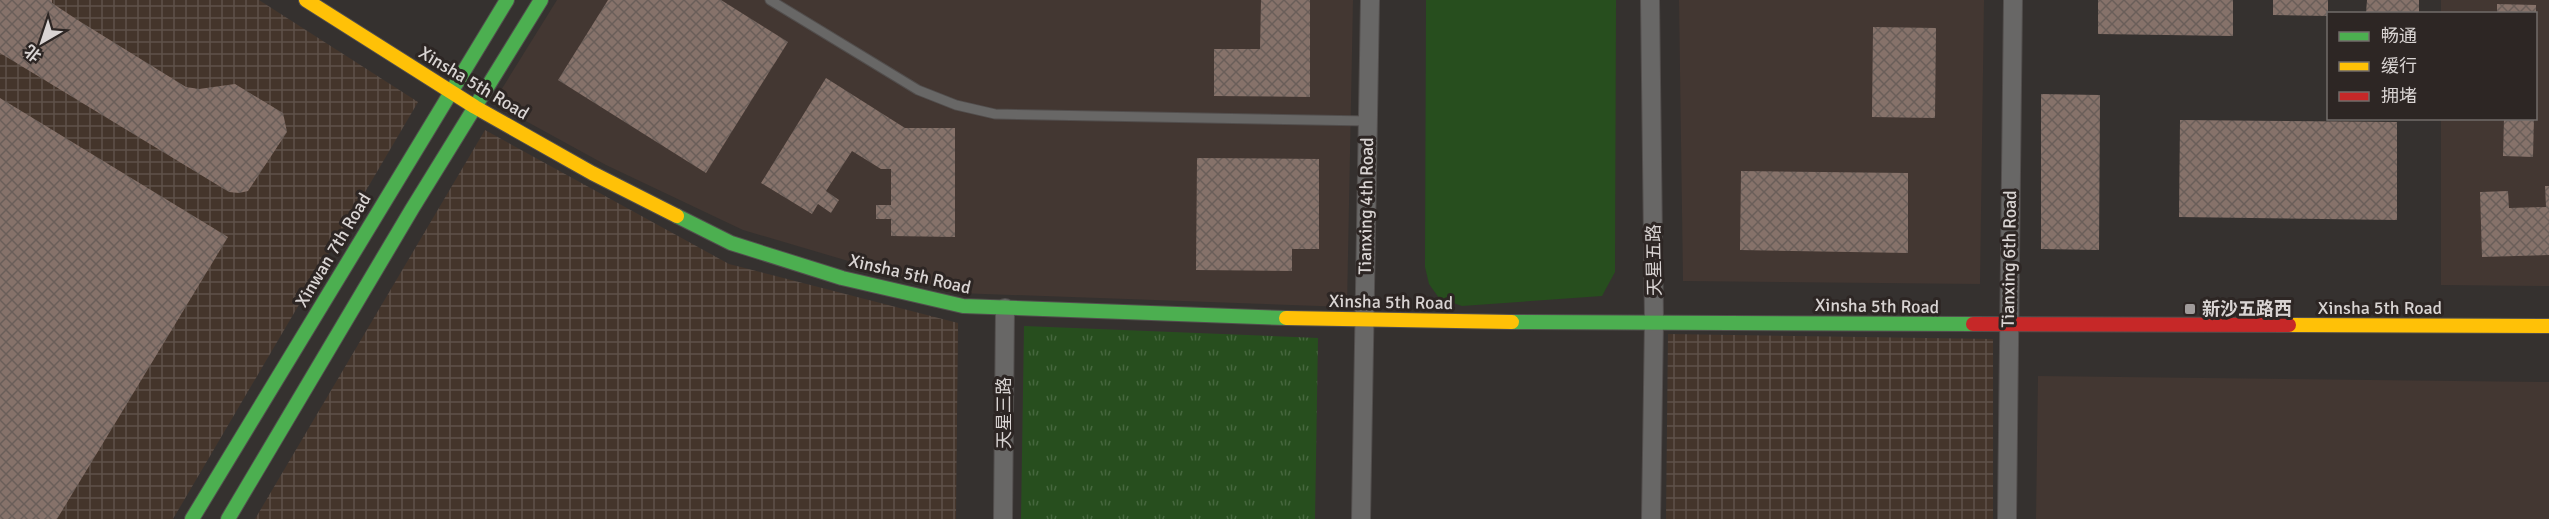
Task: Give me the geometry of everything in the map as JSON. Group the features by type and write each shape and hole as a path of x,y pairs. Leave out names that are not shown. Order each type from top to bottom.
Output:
{"street":[{"name":"Xinsha 5th Road","path":"306,0 475,107 592,173 732,243 864,283 963,306 1365,321 2549,326"},
{"name":"Xinwan 7th Road","path":"192,519 507,0"},
{"path":"228,519 541,0"},
{"name":"Tianxing 4th Road","path":"1362,519 1370,0"},
{"name":"天星五路","path":"1650,0 1654,321 1652,519"},
{"name":"Tianxing 6th Road","path":"2007,519 2013,0"},
{"name":"天星三路","path":"1003,519 1005,308"}],"lane":[{"path":"770,0 918,90 956,105 995,114 1368,121"}],"shaded area":[{"path":"0,0 259,0 418,102 173,519 0,519"},
{"path":"557,0 1353,0 1347,307 957,293 743,230 606,165 493,103"},
{"path":"1679,0 1984,0 1980,284 1683,281"},
{"path":"2441,0 2549,0 2549,286 2441,285 2441,120 2537,120 2537,12 2441,12"},
{"path":"485,130 729,264 958,323 956,519 255,519"},
{"path":"1668,334 1993,339 1993,519 1666,519"},
{"path":"2038,376 2549,382 2549,519 2036,519"}],"green space":[{"path":"1426,0 1616,0 1615,272 1602,296 1462,306 1439,298 1429,284 1425,267"},
{"path":"1024,326 1318,338 1315,519 1021,519"}],"building":[{"path":"0,0 52,0 52,3 76,19 186,87 199,89 235,84 283,113 287,132 248,191 229,192 0,53"},
{"path":"608,0 721,0 788,42 706,173 558,80"},
{"path":"1261,0 1310,0 1310,97 1214,96 1214,49 1260,49"},
{"path":"2098,0 2233,0 2233,36 2098,34"},
{"path":"2273,0 2328,0 2327,16 2273,15"},
{"path":"2367,0 2419,0 2419,12 2366,12"},
{"path":"2497,4 2536,5 2536,12 2497,12"},
{"path":"1873,27 1936,28 1935,118 1872,117"},
{"path":"826,78 905,128 955,128 955,237 891,236 891,219 876,219 876,205 891,205 891,169 881,169 852,151 826,191 839,200 831,213 818,204 812,214 761,183"},
{"path":"2041,94 2100,95 2099,250 2041,249"},
{"path":"0,98 228,237 57,519 0,519"},
{"path":"2180,120 2397,122 2397,220 2179,217"},
{"path":"2504,120 2534,120 2533,157 2503,156"},
{"path":"1197,158 1319,159 1319,249 1292,249 1292,271 1196,270"},
{"path":"1741,171 1908,173 1908,253 1740,250"},
{"path":"2545,186 2549,186 2549,255 2482,257 2480,192 2508,191 2509,208 2546,207"}],"traffic: fast":[{"path":"192,519 507,0"},
{"path":"228,519 412,209 541,0"},
{"path":"677,216 731,243 842,278 963,306 1286,318"},
{"path":"1512,322 1973,324"}],"traffic: slow":[{"path":"306,0 475,107 592,173 677,216"},
{"path":"1286,318 1512,322"},
{"path":"2289,325 2549,326"}],"traffic: jam":[{"path":"1973,324 2289,325"}],"place":[{"name":"新沙五路西","path":"2190,309"}]}
